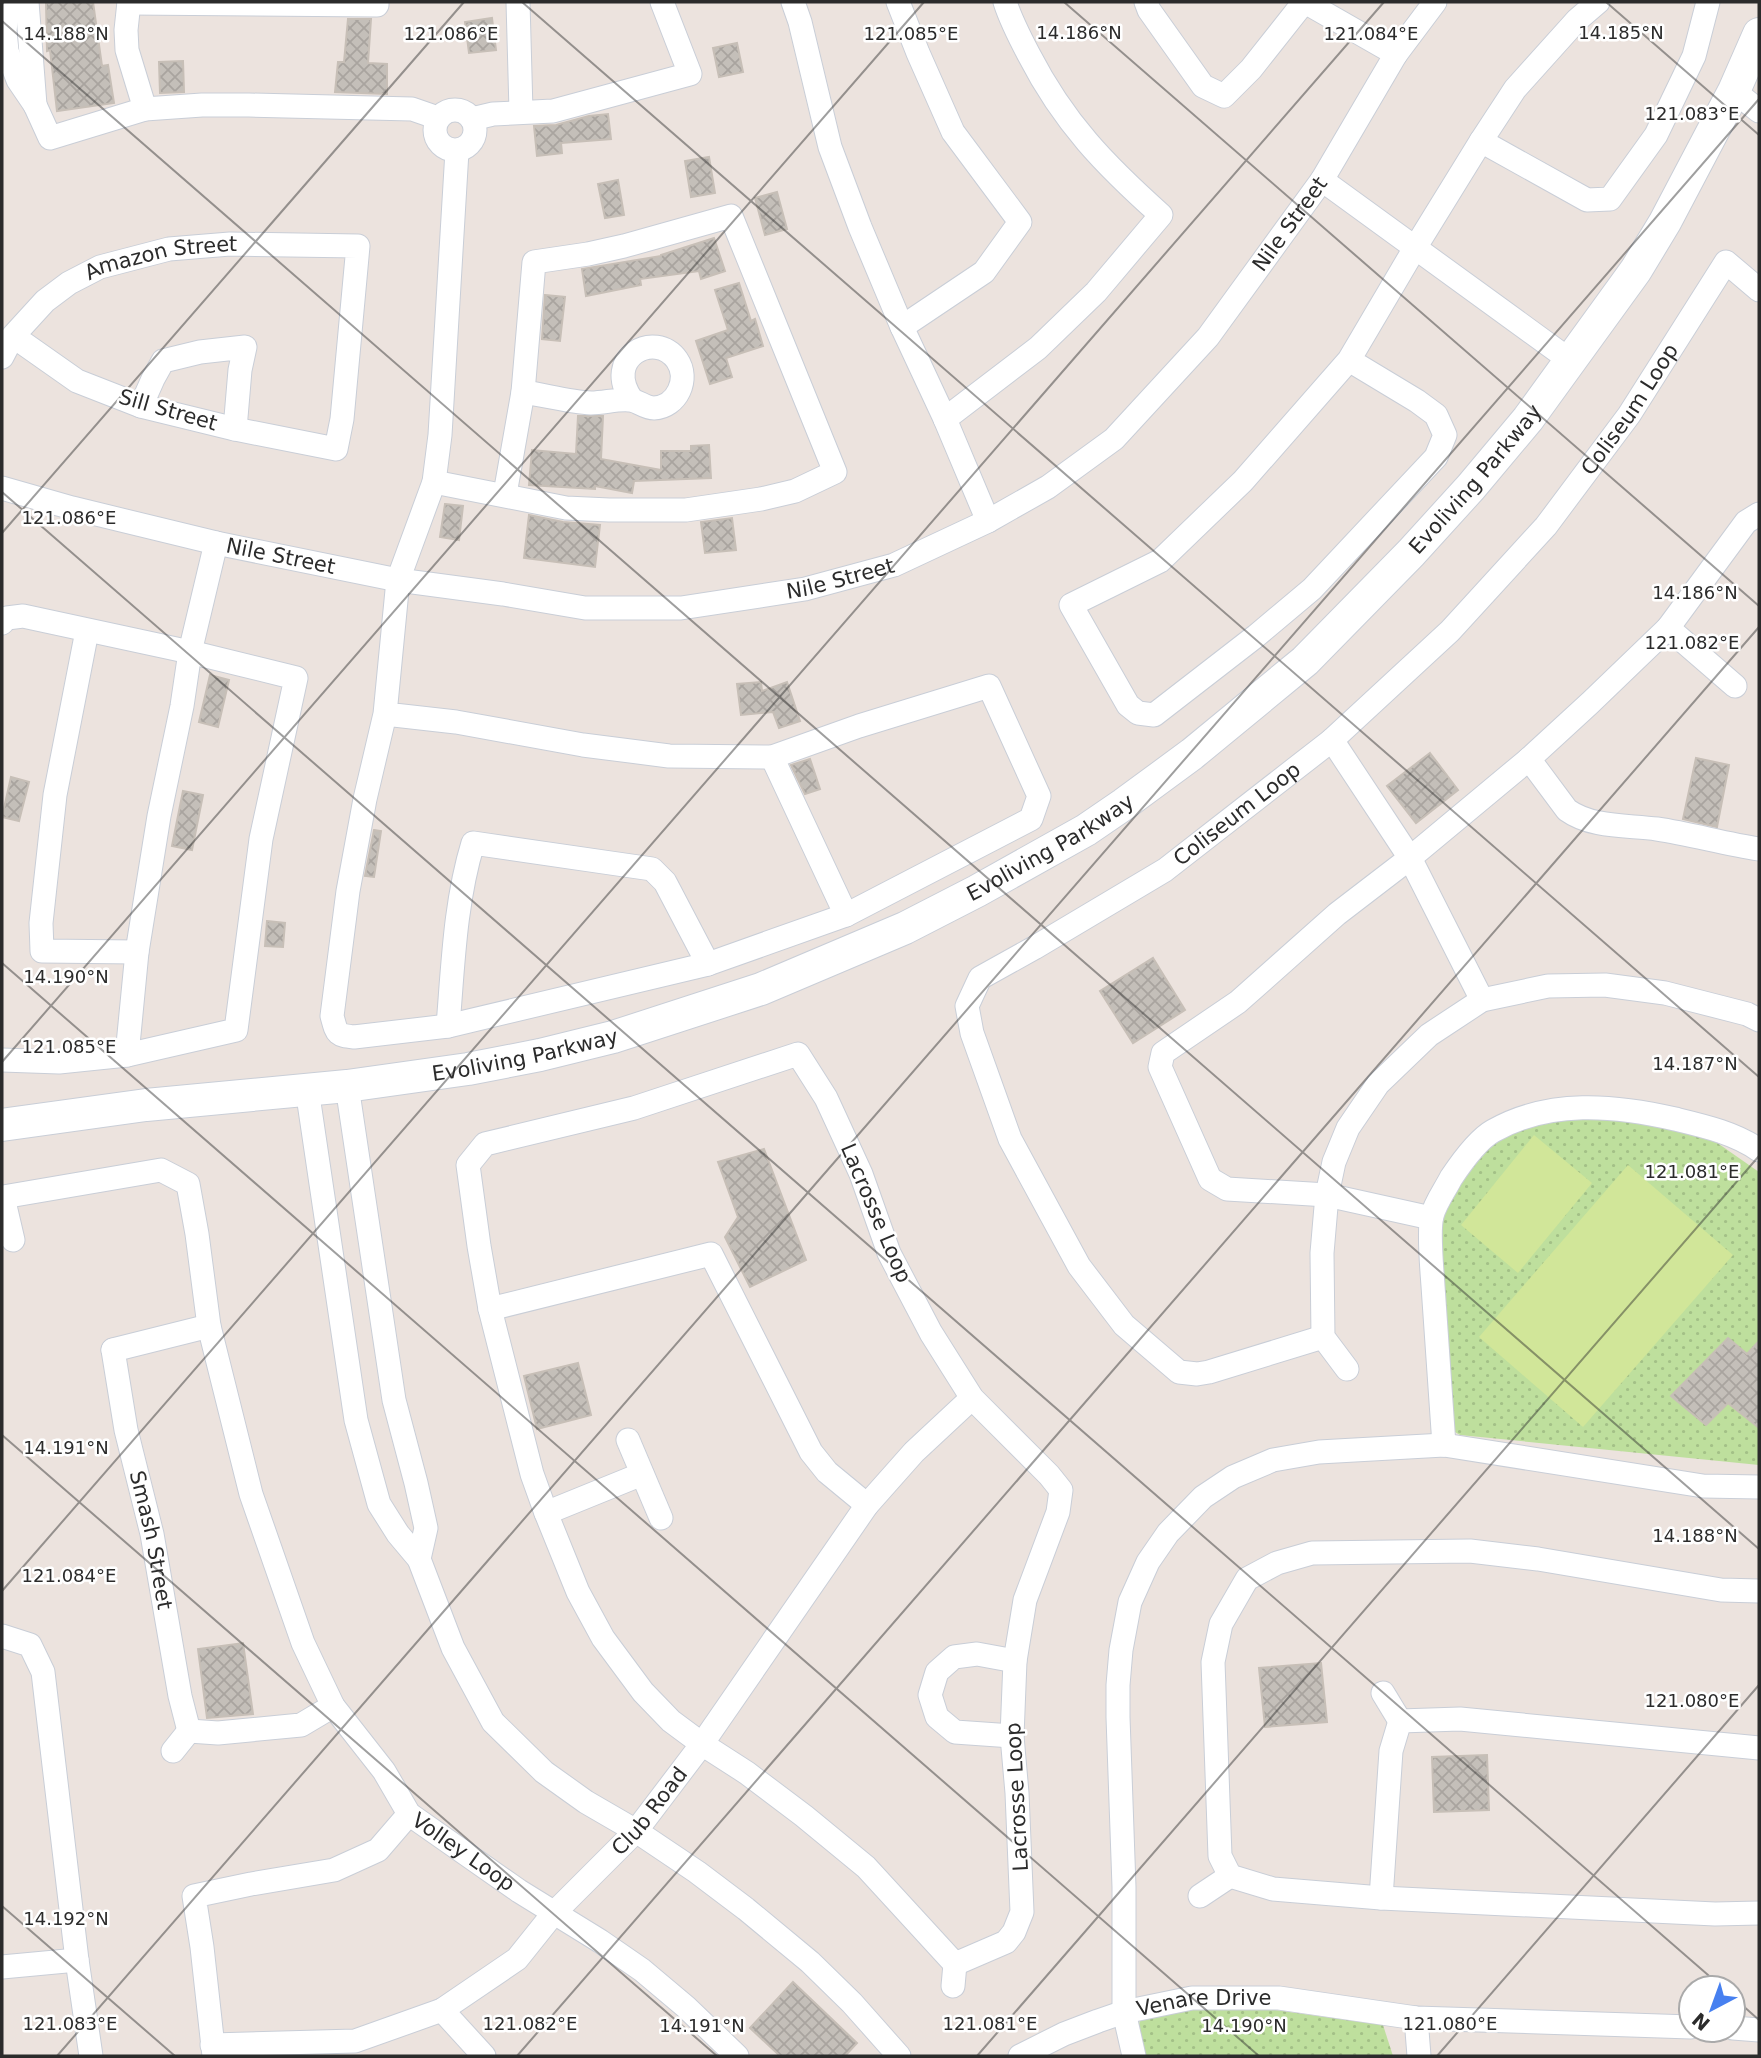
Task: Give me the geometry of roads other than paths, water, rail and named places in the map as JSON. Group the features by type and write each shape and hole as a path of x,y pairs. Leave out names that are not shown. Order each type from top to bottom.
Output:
{"street":[{"path":"8,2 6,51 18,80 35,105 50,138 145,109 202,105 412,109 438,118"},
{"path":"27,2 35,105"},
{"path":"145,109 127,50 129,2 377,5 377,2"},
{"path":"518,2 521,111"},
{"path":"472,119 521,111 553,111 690,74 662,2"},
{"path":"793,2 830,147 860,227 988,521"},
{"path":"898,2 953,132 1020,222 984,272 902,327"},
{"path":"945,419 1038,348 1096,292 1161,215 1114,172 1073,126 1044,84 1011,20 1005,2"},
{"path":"1151,5 1203,86 1224,96 1251,69 1304,2 1396,54"},
{"name":"Nile Street","path":"2,488 216,543 398,580 585,608 681,608 805,589 894,565 988,521 1048,487 1114,439 1208,337 1322,180 1396,54 1435,2"},
{"path":"1349,360 1436,415 1444,435 1436,457 1312,589 1154,715 1138,713 1128,705 1071,605 1160,561 1243,481 1349,360 1415,248 1515,89 1577,20 1598,2"},
{"path":"1481,141 1587,200 1610,199 1656,135 1694,56 1708,2"},
{"name":"Evoliving Parkway","path":"2,1125 146,1105 347,1086 468,1069 613,1037 761,989 905,928 1086,830 1192,754 1305,661 1369,597 1471,487 1528,419 1647,251 1692,174 1759,34"},
{"path":"1734,91 1759,111"},
{"path":"455,109 465,112 472,119 475,129 473,139 466,148 457,151 445,149 436,140 433,129 445,111 455,109"},
{"path":"385,714 456,722 583,745 669,756 772,757 859,726 989,686 1039,796 1031,819 846,915 708,964 448,1026 347,1037 336,1032 332,1016 348,891 365,799 385,714 398,580 434,482 440,435 457,151"},
{"path":"1322,180 1571,361"},
{"path":"434,482 566,508 686,510 795,491 835,472 731,216 612,249 534,262 523,392 505,494"},
{"name":"Amazon Street","path":"2,357 13,336 45,301 69,282 100,267 169,249 230,244 358,246 342,419 336,449"},
{"name":"Coliseum Loop","path":"1322,1337 1197,1374 1179,1372 1124,1325 1079,1266 1010,1139 972,1033 967,1006 980,978 1165,870 1332,740 1450,631 1546,526 1629,415 1726,262 1759,290"},
{"name":"Sill Street","path":"13,336 77,381 141,406 336,449"},
{"path":"141,406 163,362 200,352 245,347 240,370 236,429"},
{"path":"523,392 590,403 632,400"},
{"path":"1431,1218 1326,1195 1227,1189 1210,1179 1160,1068 1163,1053 1238,1002 1337,914 1410,858 1529,759 1668,628 1746,522 1759,514"},
{"path":"127,1055 137,952 159,816 182,706 190,652 216,543"},
{"path":"2,622 7,618 23,616 296,678 261,839 236,1030 127,1055 59,1062 2,1060"},
{"path":"1668,628 1735,686"},
{"path":"87,631 55,795 41,923 42,951 137,952"},
{"path":"1332,740 1410,858 1482,1000"},
{"path":"772,757 846,915"},
{"path":"1529,759 1567,810 1575,816 1759,849"},
{"path":"448,1026 463,875 473,843 652,869 665,882 708,964"},
{"path":"1347,1369 1322,1337 1322,1254 1326,1195 1334,1162 1348,1128 1378,1084 1429,1035 1482,1000 1548,986 1605,985 1665,993 1747,1014 1759,1020"},
{"name":"Lacrosse Loop","path":"798,1054 826,1098 861,1174 889,1253 931,1333 972,1398 1061,1490 1058,1511 1025,1600 1015,1661 1012,1736 1022,1912 1014,1932 1006,1942 954,1975 866,1867 747,1773 671,1721 643,1692 603,1638 578,1592 546,1513 532,1474 490,1308 468,1165 485,1144 634,1108 798,1054"},
{"path":"347,1086 394,1400 426,1528 419,1559"},
{"path":"307,1088 356,1419 379,1504 398,1534 419,1559 453,1648 494,1722 544,1772 586,1802 636,1831 746,1909 810,1962 852,2003 899,2056"},
{"path":"1444,1445 1431,1218 1461,1162 1491,1132 1529,1115 1574,1106 1649,1113 1697,1124 1745,1140 1759,1150"},
{"path":"313,1131 353,1123"},
{"path":"13,1240 3,1197 161,1170 188,1184 209,1326 251,1494 303,1643 333,1706 384,1771 408,1814"},
{"path":"490,1308 711,1255 811,1452 827,1472 867,1505"},
{"path":"336,1291 376,1286"},
{"name":"Smash Street","path":"189,1731 180,1696 152,1534 106,1342 209,1326"},
{"name":"Club Road","path":"213,2051 355,2041 442,2010 517,1959 553,1914 636,1831 702,1744 867,1505 914,1452 972,1398"},
{"path":"628,1440 661,1518"},
{"path":"1134,2056 1124,2012 1124,1887 1118,1685 1121,1650 1130,1602 1148,1562 1168,1533 1203,1497 1233,1477 1273,1460 1319,1452 1444,1445 1703,1486 1759,1487"},
{"path":"546,1513 642,1474"},
{"path":"1759,1591 1721,1590 1538,1559 1470,1551 1312,1553 1277,1563 1247,1579 1221,1624 1213,1662 1220,1856 1230,1876 1273,1889 1381,1898 1701,1913 1759,1913"},
{"path":"2,1636 30,1645 43,1672 91,2056"},
{"path":"1012,1736 955,1732 937,1717 930,1695 936,1672 954,1657 977,1654 1015,1661"},
{"path":"1381,1898 1391,1751 1400,1721 1382,1693"},
{"path":"173,1751 189,1731 218,1733 301,1725 333,1706"},
{"path":"1400,1721 1460,1719 1759,1748"},
{"name":"Volley Loop","path":"213,2051 202,1947 192,1887 251,1884 334,1870 378,1850 408,1814 553,1914 600,1941 642,1970 737,2056"},
{"path":"1200,1896 1230,1876"},
{"path":"2,1967 77,1960"},
{"name":"Venare Drive","path":"1020,2056 1064,2034 1124,2012 1192,1998 1279,1998 1416,2018 1677,2027"},
{"path":"442,2010 484,2056"},
{"path":"1416,2018 1419,2056"}]}
